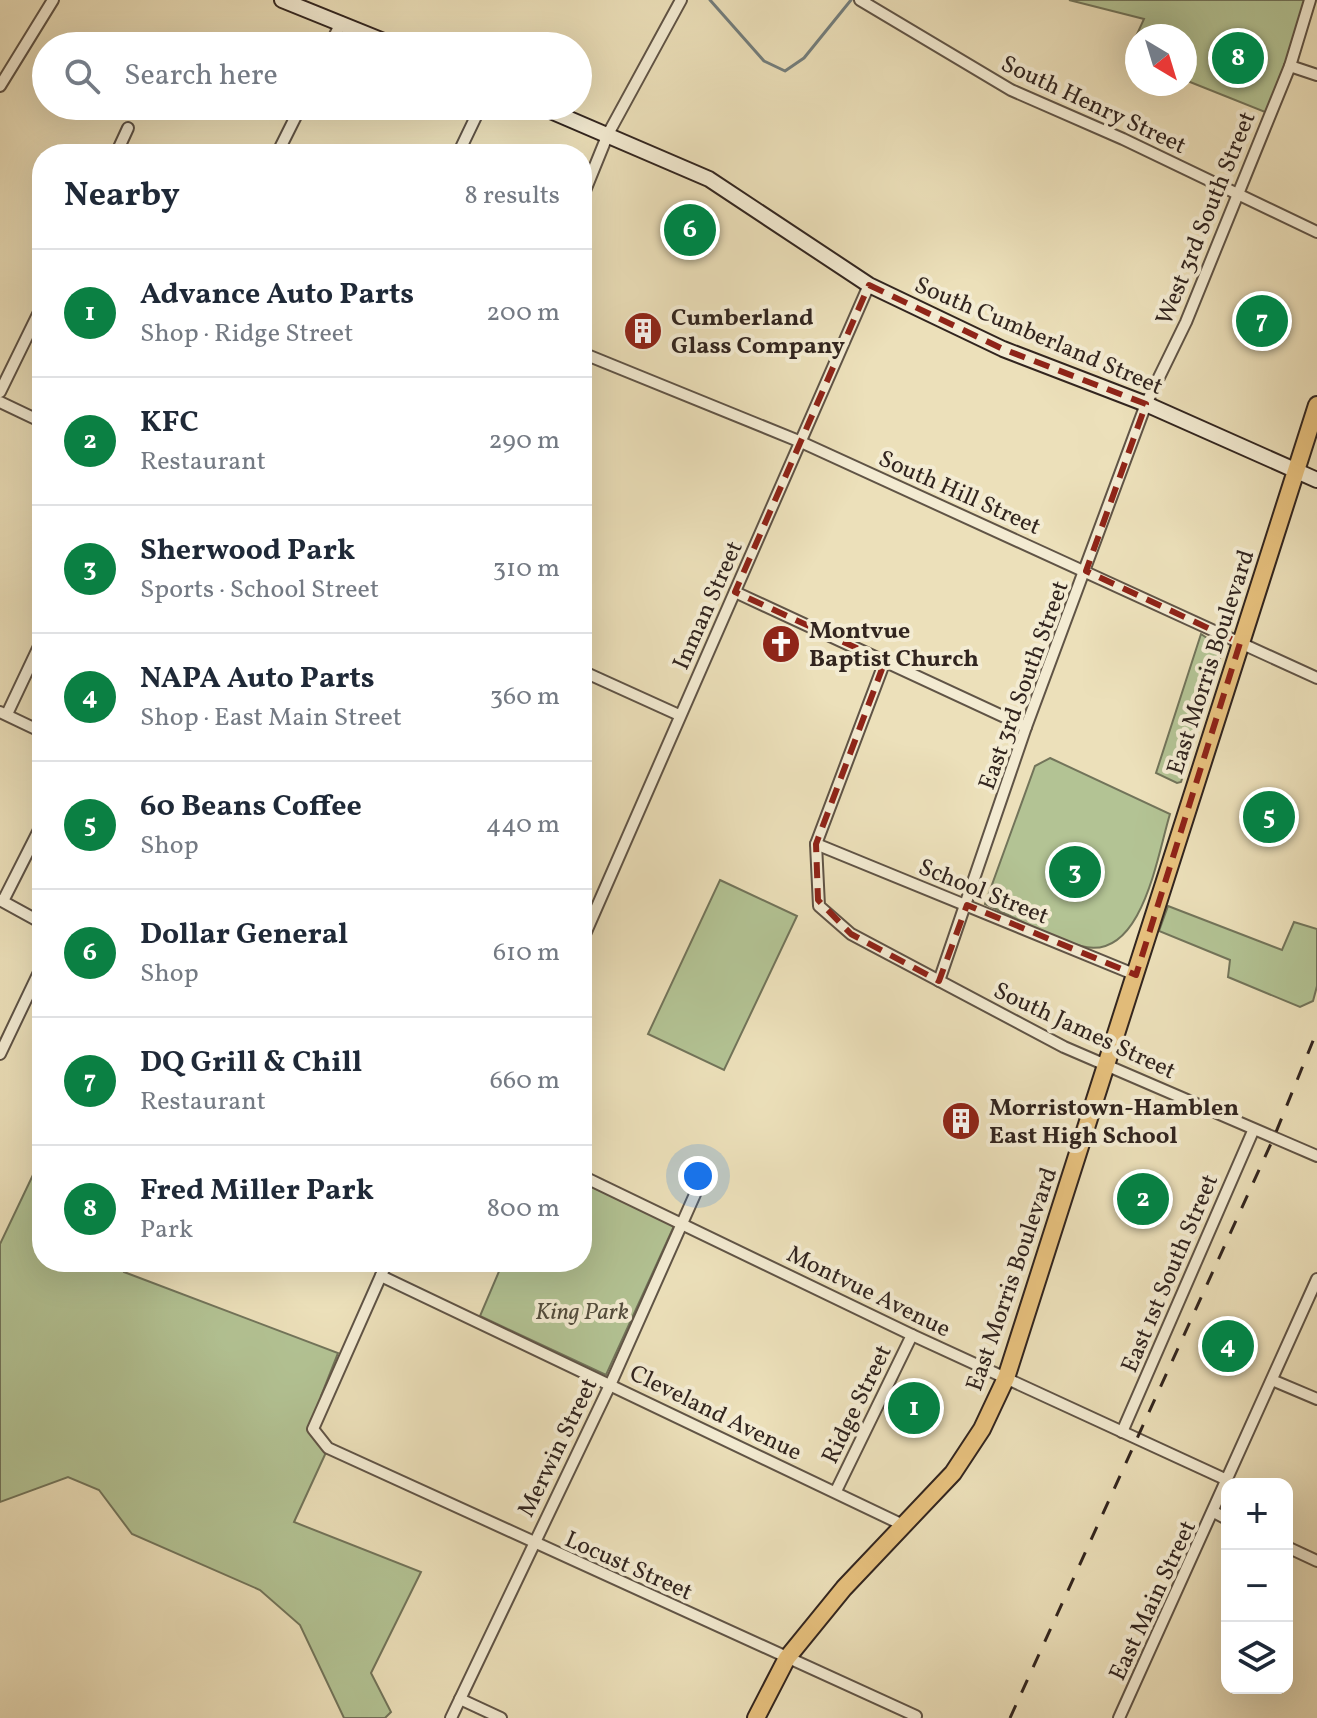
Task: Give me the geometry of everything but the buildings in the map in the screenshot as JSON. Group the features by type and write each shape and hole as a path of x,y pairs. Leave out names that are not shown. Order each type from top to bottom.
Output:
{"main road":[{"path":"282,0 364,32"},
{"name":"South Cumberland Street","path":"574,120 709,179 869,285 1003,349 1146,404 1317,480"},
{"name":"East Morris Boulevard","path":"756,1718 787,1658 903,1525 953,1473 982,1429 1006,1378 1317,405"}],"street":[{"path":"33,32 53,0"},
{"path":"592,173 608,134 681,0"},
{"name":"South Henry Street","path":"860,0 1011,90 1123,139 1317,232"},
{"name":"West 3rd South Street","path":"1146,404 1186,322 1235,194 1290,66 1310,0"},
{"path":"336,32 341,22"},
{"path":"0,86 32,34"},
{"path":"1290,66 1317,75"},
{"path":"282,144 294,120"},
{"path":"463,144 474,120"},
{"path":"121,144 128,128"},
{"name":"Inman Street","path":"592,918 869,285"},
{"path":"0,392 32,326"},
{"name":"South Hill Street","path":"592,357 801,442 1317,678"},
{"path":"0,402 32,417"},
{"name":"East 3rd South Street","path":"939,981 1026,727 1146,404"},
{"path":"735,592 1026,727"},
{"path":"32,659 3,713 32,727"},
{"path":"816,844 885,661"},
{"path":"592,676 679,715"},
{"path":"32,843 1,901 32,918"},
{"name":"School Street","path":"816,844 1136,975"},
{"name":"South James Street","path":"816,844 819,906 842,927 1064,1047 1317,1156"},
{"path":"1,1049 32,986"},
{"name":"East 1st South Street","path":"1122,1432 1253,1131"},
{"name":"Montvue Avenue","path":"592,1181 912,1335 1223,1478"},
{"name":"Merwin Street","path":"451,1718 611,1383 696,1192"},
{"path":"381,1276 383,1272"},
{"name":"Cleveland Avenue","path":"381,1276 611,1383 903,1525"},
{"name":"Locust Street","path":"381,1276 313,1429 328,1448 916,1716"},
{"name":"East Main Street","path":"1228,1478 1317,1279"},
{"name":"Ridge Street","path":"836,1491 912,1335"},
{"path":"1272,1380 1317,1399"},
{"name":"East Main Street","path":"1119,1718 1221,1495"},
{"path":"1214,1512 1221,1516"},
{"path":"1293,1550 1317,1561"},
{"path":"460,1699 501,1718"}],"highlighted area":[{"path":"869,285 1003,349 1146,404 1086,571 1240,643 1136,975 967,905 939,981 851,934 818,900 816,844 885,661 735,592"}],"green space":[{"path":"1069,0 1310,0 1270,114 1197,85 1197,24 1142,24 1144,19"},
{"path":"1201,634 1223,649 1181,782 1177,783 1156,773"},
{"path":"1050,758 1170,814 1144,902 1133,923 1119,938 1102,947 1069,942 985,904 1035,766"},
{"path":"720,880 797,916 724,1070 648,1034"},
{"path":"1168,906 1282,950 1294,922 1317,929 1317,986 1313,1001 1300,1007 1228,977 1230,960 1159,931"},
{"path":"32,1177 32,1272 124,1272 338,1353 321,1396 326,1399 313,1428 328,1448 294,1522 421,1572 371,1673 391,1712 385,1718 344,1718 300,1625 260,1590 132,1534 99,1490 68,1477 0,1502 0,1244"},
{"name":"King Park","path":"592,1187 674,1226 606,1375 480,1316 499,1272 592,1272"}],"waterway":[{"path":"710,0 764,61 785,71 804,58 851,0"}],"railway":[{"path":"1010,1718 1274,1137 1317,1031"}],"place":[{"name":"Fred Miller Park","path":"1238,58"},
{"name":"Dollar General","path":"690,230"},
{"name":"DQ Grill & Chill","path":"1262,321"},
{"name":"Cumberland Glass Company","path":"643,331"},
{"name":"Montvue Baptist Church","path":"781,644"},
{"name":"60 Beans Coffee","path":"1269,817"},
{"name":"Sherwood Park","path":"1075,872"},
{"name":"Morristown-Hamblen East High School","path":"961,1121"},
{"name":"KFC","path":"1143,1199"},
{"name":"NAPA Auto Parts","path":"1228,1346"},
{"name":"Advance Auto Parts","path":"914,1408"}]}
